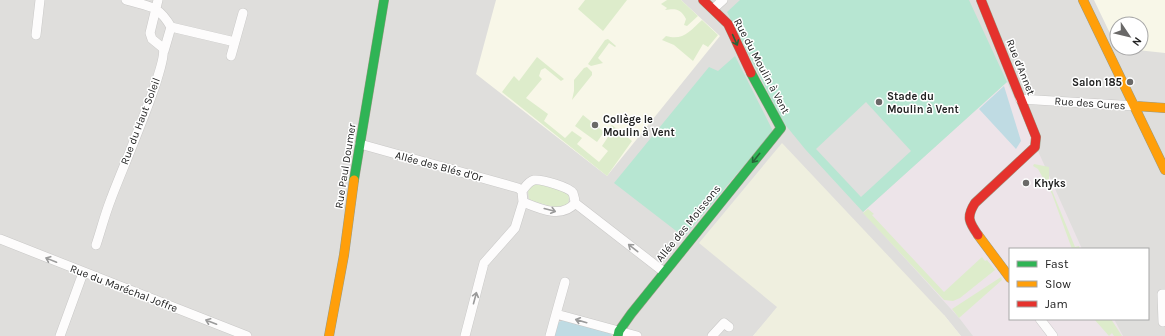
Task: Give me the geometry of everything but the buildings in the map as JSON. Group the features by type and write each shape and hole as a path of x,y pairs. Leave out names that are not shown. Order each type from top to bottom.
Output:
{"street":[{"path":"36,35 40,0"},
{"path":"126,0 158,5 171,27 164,51"},
{"name":"Rue Paul Doumer","path":"329,336 344,256 360,144 384,0"},
{"name":"Rue du Moulin à Vent","path":"703,0 728,24 741,54 781,128"},
{"path":"713,9 722,0"},
{"name":"Rue d'Annet","path":"981,0 1036,142 1035,147 1026,157 975,203 969,212 970,224 1009,277"},
{"path":"1084,0 1136,106 1165,170"},
{"path":"158,5 150,32 152,39 163,48 164,51"},
{"path":"231,56 243,13"},
{"path":"171,27 235,42"},
{"name":"Rue du Haut Soleil","path":"96,245 110,199 154,90 164,51"},
{"name":"Rue des Cures","path":"1020,99 1136,106"},
{"path":"1136,106 1165,108"},
{"name":"Allée des Moissons","path":"618,333 664,272 781,128"},
{"name":"Allée des Blés d'Or","path":"360,144 520,189"},
{"path":"465,336 484,263 515,228 523,202 520,189 533,180 543,180 567,188 572,192 575,202 664,272"},
{"path":"523,202 558,212 567,210 575,202"},
{"name":"Rue du Maréchal Joffre","path":"0,239 83,273 247,336"},
{"path":"60,336 83,273"},
{"path":"550,336 565,282"},
{"path":"1162,322 1162,294 1165,294"},
{"path":"556,314 618,333 637,336"},
{"path":"1041,320 1053,336"},
{"path":"712,336 724,323 729,327"}],"shaded area":[{"path":"0,0 1165,0 1165,336 961,336 944,315 777,308 753,336 0,336"},
{"name":"Collège le Moulin à Vent","path":"496,0 681,0 720,36 607,176 476,74"},
{"path":"1094,0 1165,0 1165,53 1149,51 1149,16 1109,16 1109,31"},
{"path":"1007,82 1082,248 1009,248 1009,320 1115,320 1123,336 973,336 960,319 863,212"},
{"path":"866,102 911,151 861,197 816,149"}],"green space":[{"path":"585,0 627,0 603,31 578,9"},
{"path":"667,0 681,0 698,16 687,26 684,25 686,19 680,11 675,9 665,10 667,8 661,4"},
{"name":"Stade du Moulin à Vent","path":"740,0 969,0 1007,82 863,212 805,149 783,122 727,12"},
{"path":"702,20 718,35 708,47 703,44 693,61 674,45 662,40 666,36 677,37 686,34"},
{"path":"608,39 616,46 615,47 609,43 598,58 603,63 591,66 588,64 605,40"},
{"path":"735,56 773,131 684,237 614,183 709,67 718,71"},
{"path":"537,57 564,79 561,81 545,68 541,70 539,76 542,79 526,98 548,114 544,121 565,138 572,131 582,138 577,144 599,162 608,151 602,146 610,134 609,127 612,125 632,141 607,176 502,92 514,76 519,81"},
{"path":"587,67 592,72 592,75 572,100 574,80 584,68"},
{"path":"583,115 604,132 597,142 575,126"},
{"path":"782,143 944,315 961,336 753,336 777,307 699,243"},
{"path":"1034,164 1049,167 1049,183 1075,247 1079,246 1080,248 1072,248 1052,194 1038,169 1033,166"},
{"path":"534,183 540,183 567,192 569,197 568,205 561,209 532,201 529,199 528,191"},
{"path":"868,209 944,292 982,257 985,261 987,260 995,270 960,298 953,301 944,300 863,213"},
{"path":"1001,277 1002,280 959,318 952,309"},
{"path":"1095,320 1112,320 1122,336 1114,336 1112,333 1109,336"}],"water":[{"path":"1004,86 1021,141 1016,149 979,109"},
{"path":"563,320 609,332 612,336 553,336 556,324"}],"traffic: fast":[{"path":"354,180 384,0"},
{"path":"618,336 619,331 631,314 781,128 751,73"}],"traffic: slow":[{"path":"1083,0 1165,170"},
{"path":"1136,106 1165,108"},
{"path":"329,336 344,255 354,180"},
{"path":"978,235 1009,277"}],"traffic: jam":[{"path":"703,0 728,24 751,73"},
{"path":"978,235 972,226 970,219 970,212 972,208 975,203 1035,147 1036,137 981,0"}],"place":[{"name":"Salon 185","path":"1130,82"},
{"name":"Stade du Moulin à Vent","path":"879,102"},
{"name":"Collège le Moulin à Vent","path":"595,125"},
{"name":"Khyks","path":"1026,183"}]}
